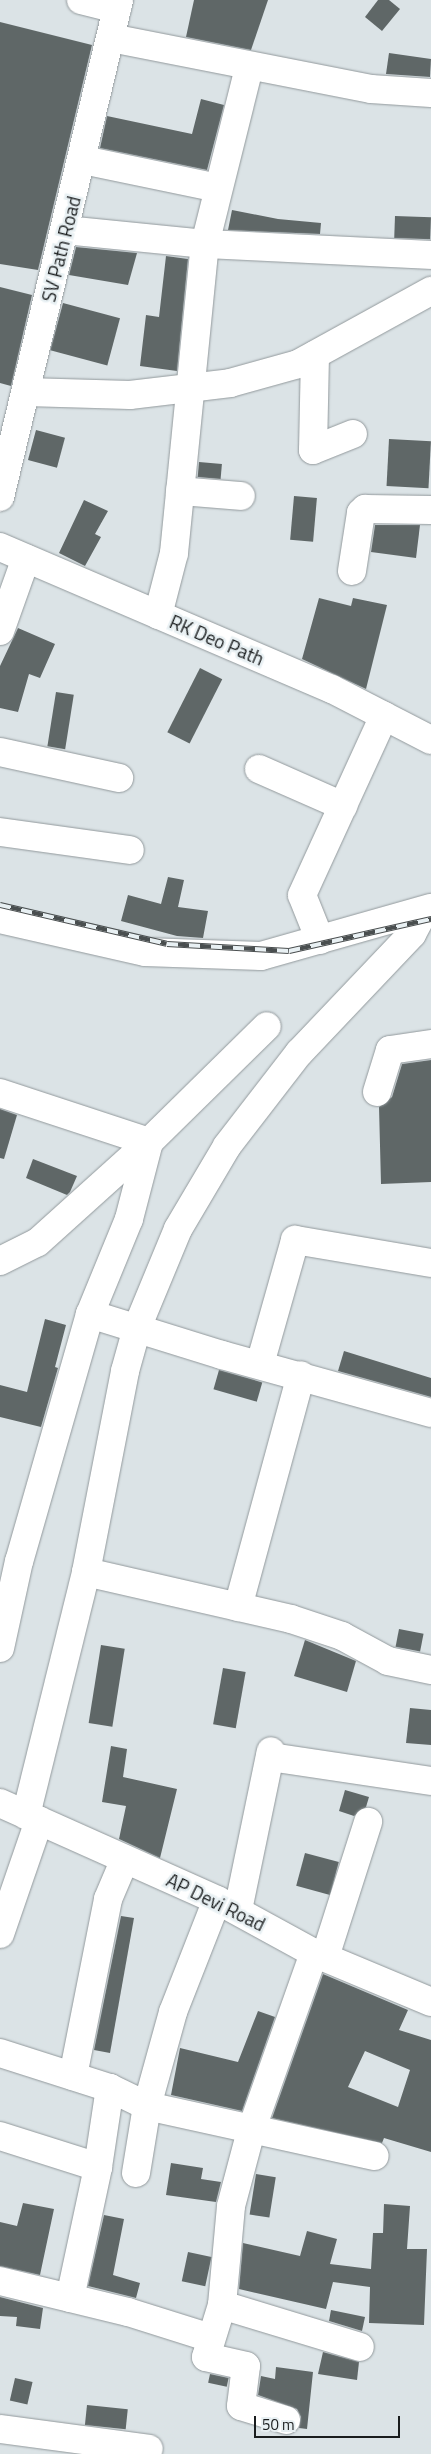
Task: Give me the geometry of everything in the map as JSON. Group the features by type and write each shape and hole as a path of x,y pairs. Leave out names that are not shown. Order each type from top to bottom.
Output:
{"street":[{"path":"81,0 118,4"},
{"name":"SV Path Road","path":"0,497 83,160 118,4"},
{"path":"111,38 249,67 371,89 431,93"},
{"path":"158,615 174,553 205,244 249,67"},
{"path":"83,160 218,188"},
{"path":"65,230 205,244 431,255"},
{"path":"26,392 130,395 230,383 298,364 431,291"},
{"path":"314,355 313,450 353,434"},
{"path":"180,492 241,496"},
{"path":"352,571 361,513 365,509 431,510"},
{"name":"RK Deo Path","path":"0,547 332,689 431,740"},
{"path":"0,631 26,558"},
{"path":"320,940 302,895 384,716"},
{"path":"0,752 119,778"},
{"path":"259,768 342,806"},
{"path":"0,832 130,850"},
{"path":"0,919 145,952 261,956 427,910"},
{"path":"0,1934 33,1818 86,1572 104,1467 137,1328 178,1229 227,1146 299,1053 412,934 427,910"},
{"path":"0,1261 38,1242 149,1142 267,1026"},
{"path":"377,1092 390,1050 431,1044"},
{"path":"0,1093 149,1142"},
{"path":"0,1648 19,1561 90,1314 129,1219 149,1142"},
{"path":"260,1364 295,1240 431,1263"},
{"path":"90,1314 431,1413"},
{"path":"238,1607 301,1375"},
{"path":"86,1572 291,1619 342,1636 388,1660 431,1670"},
{"path":"136,2173 147,2106 173,2012 228,1905 270,1754 431,1781"},
{"name":"AP Devi Road","path":"0,1803 228,1905 320,1955 431,2002"},
{"path":"286,2420 241,2406 246,2366 206,2357 222,2305 231,2206 252,2132 320,1955 368,1822"},
{"path":"73,2076 108,1899 125,1859"},
{"path":"0,2053 110,2088 147,2106 252,2132 374,2156"},
{"path":"70,2298 98,2167 110,2088"},
{"path":"0,2136 98,2167"},
{"path":"0,2281 70,2298 211,2338"},
{"path":"222,2305 360,2347"},
{"path":"0,2430 149,2450"}],"building":[{"path":"194,0 268,0 251,50 186,37"},
{"path":"378,0 389,0 400,9 382,31 365,17"},
{"path":"0,22 92,45 38,270 0,264"},
{"path":"389,53 431,59 430,77 386,74"},
{"path":"201,99 224,105 207,170 100,148 107,116 192,134"},
{"path":"232,210 278,219 321,223 320,234 228,230"},
{"path":"395,216 431,217 430,239 394,238"},
{"path":"76,247 137,253 128,285 69,275"},
{"path":"166,256 188,259 177,371 140,366 146,315 159,317"},
{"path":"0,287 32,295 11,386 0,383"},
{"path":"63,303 120,318 107,366 50,350"},
{"path":"36,430 65,438 57,468 28,460"},
{"path":"389,439 431,441 428,488 387,486"},
{"path":"199,462 222,464 221,479 198,477"},
{"path":"294,496 317,498 313,542 290,540"},
{"path":"84,500 108,511 95,534 101,537 85,566 59,553"},
{"path":"375,525 420,525 416,558 371,552"},
{"path":"319,598 351,606 353,598 387,605 366,689 302,659"},
{"path":"18,628 55,644 40,678 29,674 18,712 0,708 0,666"},
{"path":"200,668 222,679 190,744 167,732"},
{"path":"56,692 74,695 65,749 47,746"},
{"path":"168,877 184,880 178,907 208,911 203,938 177,936 121,921 128,895 161,904"},
{"path":"431,1060 431,1182 381,1184 379,1107 392,1097 402,1064"},
{"path":"0,1109 17,1115 4,1159 0,1158"},
{"path":"33,1159 77,1176 70,1192 67,1195 26,1178"},
{"path":"45,1319 66,1325 55,1367 58,1368 41,1427 0,1417 0,1385 27,1392"},
{"path":"344,1351 431,1378 431,1397 338,1371"},
{"path":"219,1370 262,1382 257,1402 213,1389"},
{"path":"399,1629 424,1634 420,1651 396,1647"},
{"path":"305,1640 356,1661 347,1692 294,1676"},
{"path":"101,1645 125,1649 112,1727 89,1723"},
{"path":"223,1668 246,1672 236,1728 213,1724"},
{"path":"410,1708 431,1710 431,1745 406,1743"},
{"path":"111,1746 127,1749 123,1777 177,1789 160,1858 119,1839 126,1806 102,1802"},
{"path":"345,1790 369,1797 366,1807 354,1816 339,1811"},
{"path":"305,1853 339,1862 330,1895 296,1886"},
{"path":"121,1916 134,1918 110,2053 94,2050"},
{"path":"323,1974 408,2010 399,2030 431,2040 431,2152 384,2138 382,2143 272,2118","holes":["365,2051 410,2070 398,2107 348,2087"]},
{"path":"258,2011 275,2017 242,2111 171,2095 180,2048 238,2062"},
{"path":"171,2163 203,2168 201,2179 221,2182 216,2202 166,2195"},
{"path":"256,2174 276,2177 269,2218 250,2214"},
{"path":"23,2203 54,2209 40,2275 0,2266 0,2222 17,2226"},
{"path":"384,2204 410,2206 407,2249 427,2249 424,2325 369,2323 370,2287 333,2282 326,2309 239,2289 243,2243 300,2256 307,2231 337,2239 330,2264 371,2269 373,2233 383,2233"},
{"path":"104,2215 124,2219 113,2275 140,2283 136,2298 88,2286"},
{"path":"188,2252 211,2257 205,2286 182,2281"},
{"path":"0,2297 43,2308 40,2329 16,2326 17,2317 0,2316"},
{"path":"331,2310 365,2317 362,2331 329,2321"},
{"path":"323,2352 359,2362 357,2380 318,2374"},
{"path":"276,2367 313,2372 307,2429 299,2428 301,2417 297,2409 258,2395 261,2376 275,2379"},
{"path":"210,2374 229,2378 227,2387 208,2383"},
{"path":"15,2378 33,2382 27,2404 10,2400"},
{"path":"87,2405 128,2409 126,2429 85,2425"}],"railway":[{"path":"0,905 167,944 289,951 431,919"}]}
